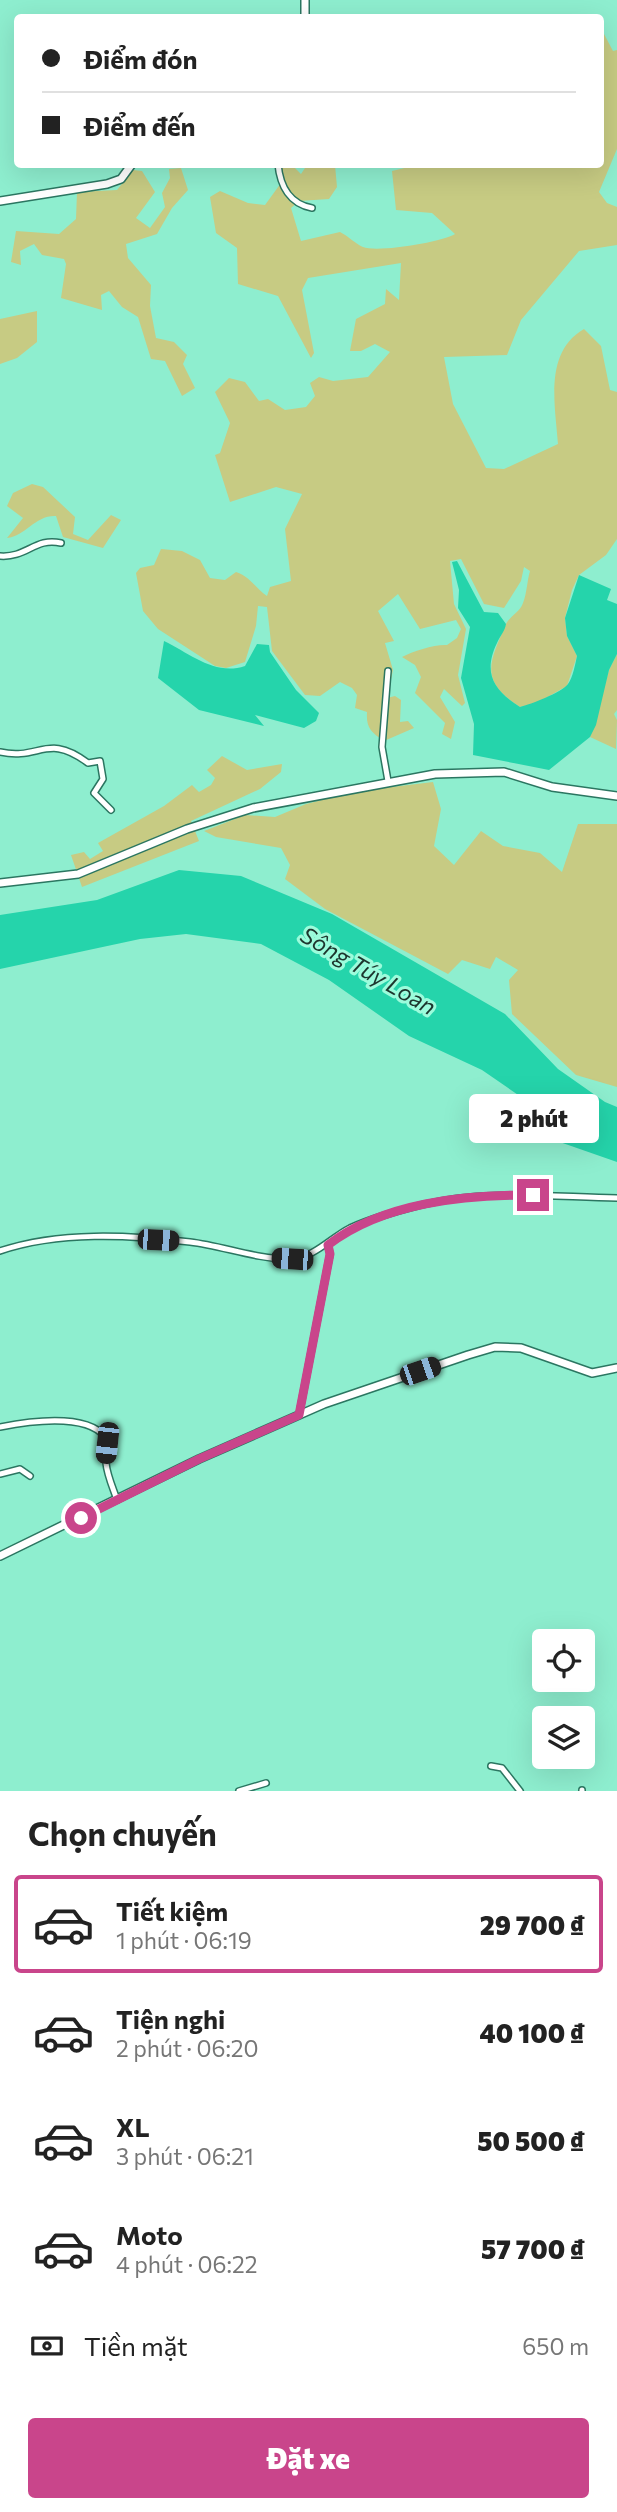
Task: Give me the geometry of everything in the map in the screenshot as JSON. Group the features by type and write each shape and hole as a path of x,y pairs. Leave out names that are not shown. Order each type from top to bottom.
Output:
{"street":[{"path":"0,201 107,184 121,179 129,168"},
{"path":"279,168 280,179 293,202 312,208"},
{"path":"0,556 20,556 41,541 61,543"},
{"path":"387,671 382,747 388,781"},
{"path":"0,752 13,754 57,747 71,751 88,763 100,761 103,779 94,793 111,810"},
{"path":"0,883 78,874 187,829 253,808 435,774 504,772 552,787 617,796"},
{"path":"0,1251 38,1242 85,1237 189,1242 292,1259 328,1245 348,1230 371,1220 446,1200 510,1195 617,1198"},
{"path":"299,1415 330,1254 328,1245"},
{"path":"0,1556 299,1415 495,1347 521,1348 592,1373 617,1368"},
{"path":"0,1427 32,1420 63,1420 102,1434 107,1441 106,1467 117,1500"},
{"path":"0,1474 20,1469 30,1476"},
{"path":"491,1766 502,1768 520,1791"},
{"path":"239,1791 266,1783"}],"shaded area":[{"path":"604,34 613,51 617,50 617,149 599,192 607,203 617,207 617,245 579,251 521,320 507,355 444,357 453,404 486,468 504,469 558,444 555,380 557,365 571,339 584,329 601,346 610,390 617,392 617,539 606,555 579,575 572,590 565,618 567,636 577,656 567,686 537,703 520,707 498,689 491,670 495,650 506,624 522,606 530,571 524,567 521,581 504,608 484,604 461,559 450,561 454,604 466,629 458,675 465,703 462,706 444,689 440,697 455,722 451,739 442,734 445,723 415,693 421,677 415,665 402,657 424,648 447,645 457,638 461,629 456,620 420,629 398,594 378,611 394,641 385,643 393,670 387,698 395,696 401,700 400,722 408,721 414,728 384,741 370,729 367,712 355,708 357,695 352,688 340,682 320,696 305,695 272,651 267,607 258,606 256,626 245,662 226,668 215,666 158,629 143,611 136,573 140,568 154,565 161,549 182,551 200,560 210,578 225,580 236,572 241,574 267,596 270,587 291,581 285,529 302,494 276,487 230,502 215,455 220,453 230,423 215,392 229,378 245,382 259,401 268,399 285,410 306,407 315,396 310,383 319,377 333,381 368,377 390,352 375,344 361,351 350,351 356,319 385,304 386,289 399,300 401,263 308,278 302,290 314,353 311,358 278,296 238,284 237,248 216,233 210,197 220,191 248,203 265,205 281,183 282,168 295,168 301,174 305,168 335,168 337,187 329,199 299,201 291,208 301,241 340,232 363,247 381,249 409,246 455,234 432,213 396,210 392,171 404,168 604,168"},
{"path":"181,168 188,190 172,208 157,234 126,244 128,258 151,285 150,306 156,338 174,342 187,355 183,364 195,388 182,396 165,361 151,359 138,317 122,307 109,291 101,295 102,310 61,298 66,264 64,259 42,255 34,244 20,251 21,265 11,262 16,231 59,234 76,219 77,192 117,190 133,170 142,171 155,192 136,218 150,228 165,207 162,193 170,178 169,169"},
{"path":"37,311 37,342 17,358 0,364 0,319"},
{"path":"32,484 43,487 75,517 73,534 88,540 111,515 121,520 103,548 63,537 56,516 42,519 20,534 7,538 23,518 7,506 13,493"},
{"path":"617,654 617,710 614,714 617,720 616,749 590,737 609,670"},
{"path":"222,756 247,770 282,764 281,772 260,789 191,821 199,841 82,887 71,855 84,852 90,859 103,851 98,843 164,806 192,785 199,792 211,785 215,778 207,770"},
{"path":"433,782 441,809 434,846 454,865 481,831 503,846 540,853 562,872 578,824 617,824 617,1087 576,1075 512,1014 509,980 518,970 496,957 490,969 462,960 448,974 325,909 285,879 290,865 281,848 216,837 204,831 245,815 275,817 306,804 358,791"}],"water":[{"path":"457,561 484,612 498,613 506,624 493,654 491,673 498,688 520,707 559,691 571,678 577,656 567,636 565,618 579,575 611,589 607,600 617,604 617,654 609,670 596,725 590,737 549,770 473,755 474,724 461,678 470,627 458,608 459,590 452,562"},
{"path":"164,641 203,662 223,668 245,666 257,644 269,645 270,652 296,690 319,713 316,721 304,728 255,715 264,726 199,710 158,678"},
{"name":"Sông Túy Loan","path":"179,870 241,876 332,914 505,1014 558,1069 605,1102 617,1107 617,1162 554,1140 524,1099 482,1070 409,1036 329,980 261,944 186,934 140,939 0,969 0,915 97,900"}],"route":[{"path":"81,1518 199,1459 299,1415 330,1254 328,1245 348,1230 371,1220 446,1200 533,1195"}]}
